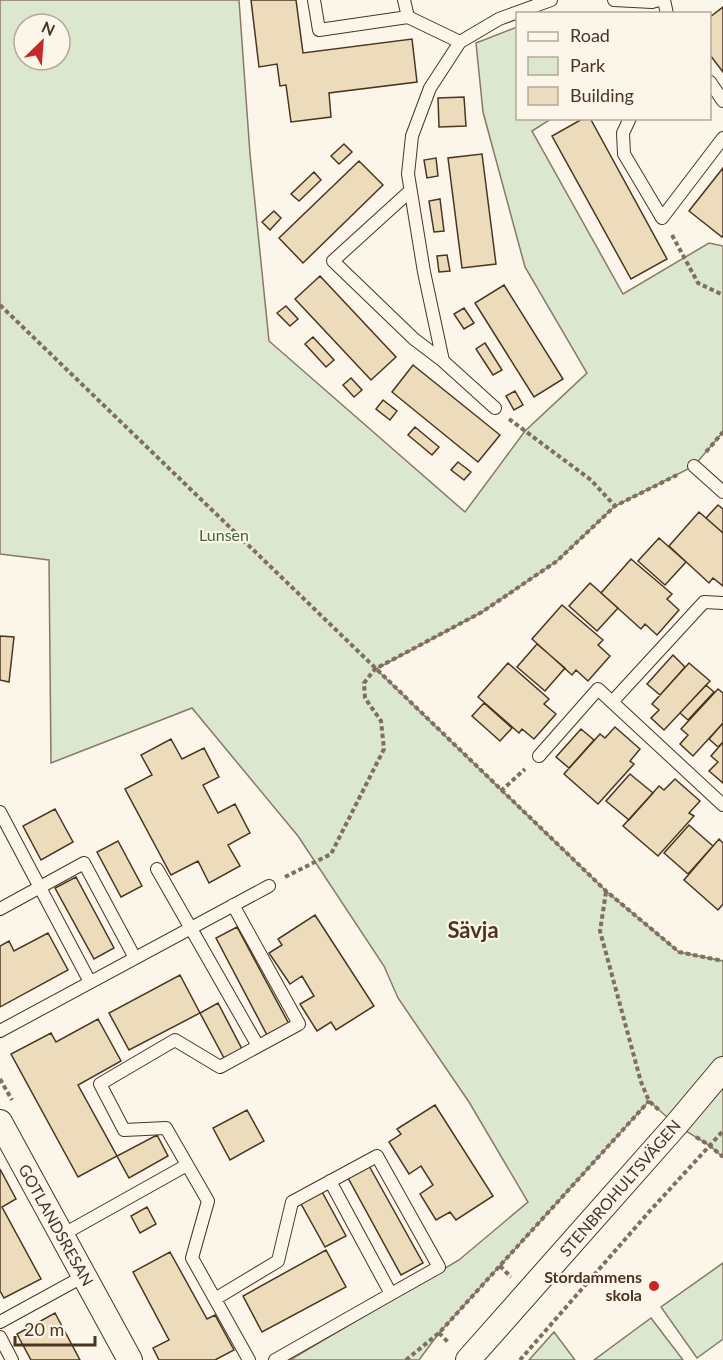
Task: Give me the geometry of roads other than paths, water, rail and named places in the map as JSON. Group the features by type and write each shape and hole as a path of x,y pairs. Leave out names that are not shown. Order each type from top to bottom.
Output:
{"street":[{"name":"STENBROHULTSVÄGEN","path":"468,1360 723,1069"},
{"name":"GOTLANDSRESAN","path":"0,1122 130,1360"}],"lane":[{"path":"314,0 319,30 408,16 460,42"},
{"path":"404,0 408,16"},
{"path":"518,12 550,0"},
{"path":"614,0 652,2 659,0"},
{"path":"443,362 410,191 408,174 412,135 430,88 460,42 499,19 516,13"},
{"path":"711,83 723,101"},
{"path":"629,120 623,133 624,154 662,218 723,138"},
{"path":"410,191 333,261 414,339 495,408"},
{"path":"694,466 723,492"},
{"path":"612,702 704,602 723,603"},
{"path":"539,756 598,689 723,805"},
{"path":"0,812 90,982"},
{"path":"0,909 84,863 135,958"},
{"path":"157,869 258,1046"},
{"path":"0,1031 269,885"},
{"path":"233,905 299,1024 220,1067 175,1040 100,1084 124,1130 166,1128 208,1201 192,1258 249,1360"},
{"path":"215,1299 279,1261 292,1202 377,1156 439,1267 275,1360"},
{"path":"62,1235 187,1165"},
{"path":"330,1181 391,1294"},
{"path":"0,1322 84,1276"},
{"path":"0,1337 12,1360"}],"place":[{"name":"Stordammens skola","path":"654,1286"}],"district":[{"name":"Sävja","path":"473,930"}],"park label":[{"name":"Lunsen","path":"224,535"}]}
